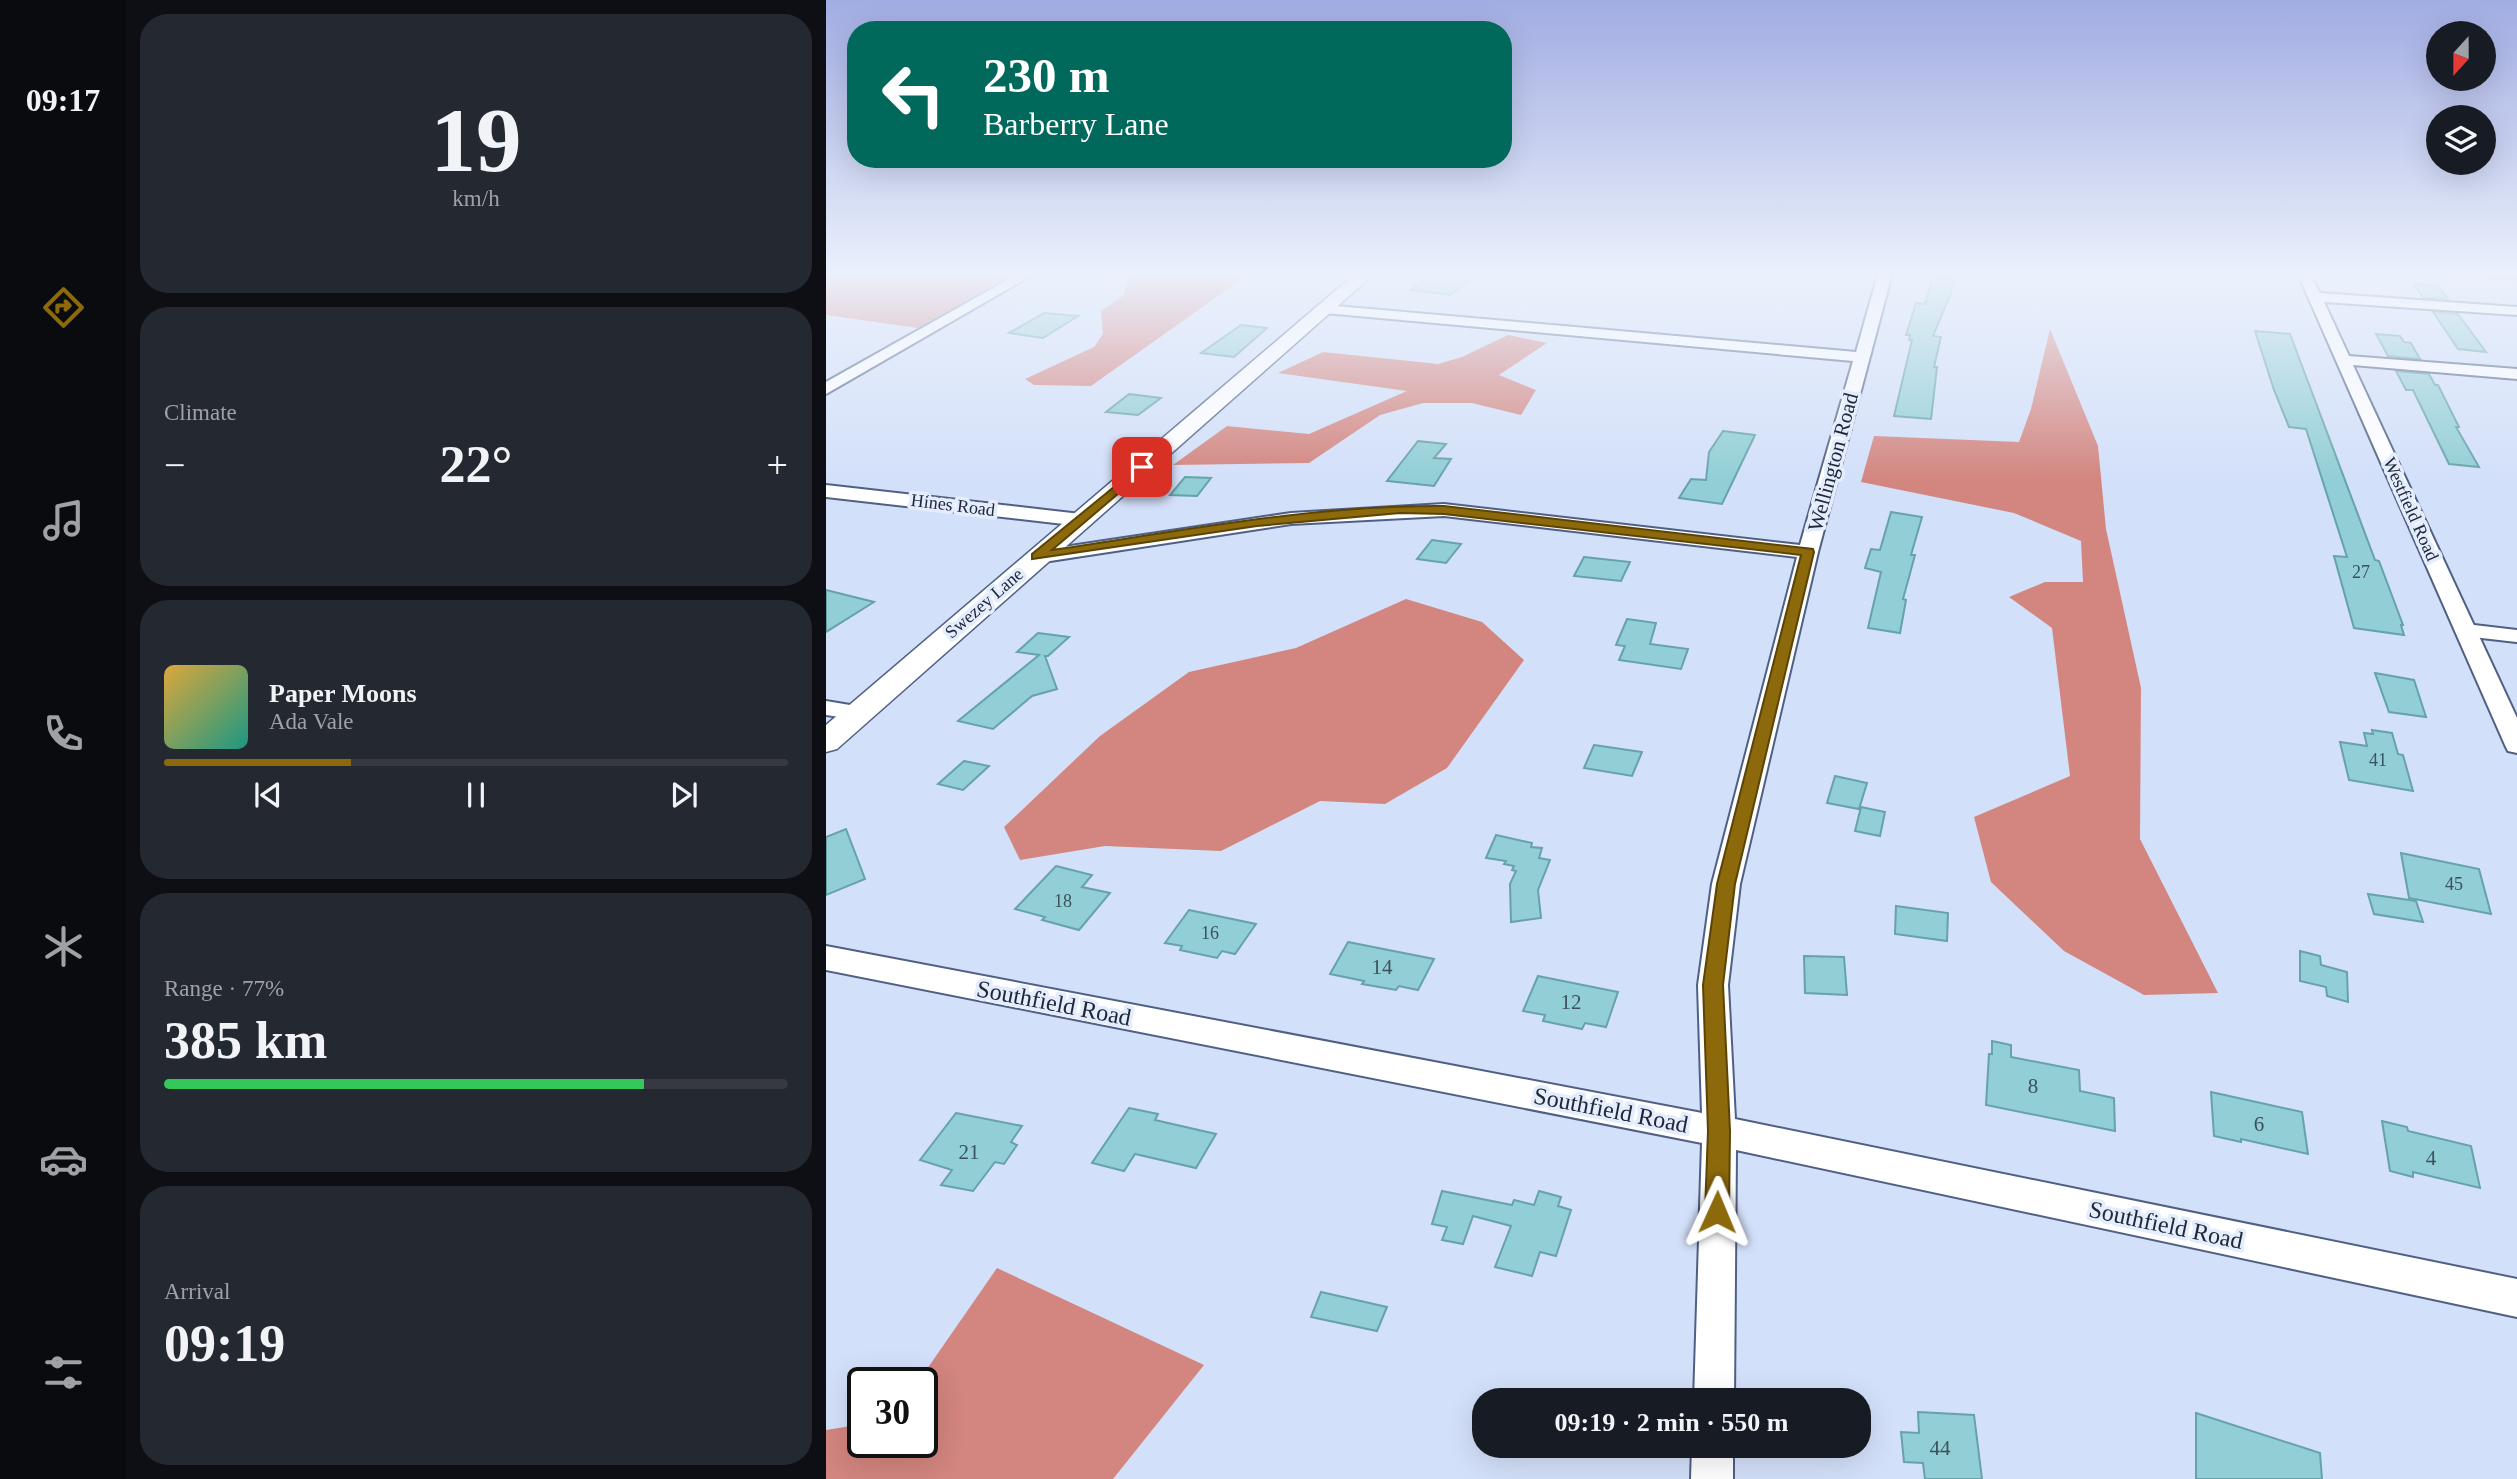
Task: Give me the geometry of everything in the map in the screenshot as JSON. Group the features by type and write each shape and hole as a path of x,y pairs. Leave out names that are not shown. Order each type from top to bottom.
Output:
{"street":[{"path":"826,389 906,343"},
{"name":"Swezey Lane","path":"826,742 1286,343"},
{"path":"1706,343 1862,357"},
{"name":"Wellington Road","path":"1714,1388 1719,1131 1713,985 1726,884 1808,552 1866,343"},
{"name":"Westfield Road","path":"2336,343 2517,745"},
{"path":"2344,360 2517,374"},
{"name":"Hines Road","path":"826,491 1081,520"},
{"path":"1037,557 1257,523 1349,512 1400,510 1444,510 1808,552"},
{"path":"826,708 860,713"},
{"name":"Southfield Road","path":"826,958 1719,1131 2517,1298"},
{"path":"1712,1479 1713,1458"}],"lane":[{"path":"2465,630 2517,636"}],"shaded area":[{"path":"1097,343 1152,343 1091,386 1034,385 1025,379 1094,347"},
{"path":"1491,343 1547,343 1499,375 1536,390 1521,415 1472,403 1423,403 1380,415 1309,463 1173,465 1227,426 1309,434 1407,391 1278,373 1323,352 1438,364 1462,357"},
{"path":"2047,343 2056,343 2098,446 2106,529 2141,688 2140,839 2218,993 2144,995 2064,951 1991,882 1974,817 2070,776 2052,628 2009,597 2045,582 2083,582 2081,541 2014,513 1861,482 1874,436 2019,442 2031,409"},
{"path":"1406,599 1482,622 1524,660 1447,768 1385,804 1320,801 1221,851 1105,846 1020,860 1004,827 1100,736 1189,672 1296,648"},
{"path":"997,1268 1204,1365 1113,1479 826,1479 826,1430 847,1427 847,1458 938,1458 938,1367 928,1367"}],"building":[{"path":"1215,343 1250,343 1234,357 1201,353"},
{"path":"1911,343 1940,343 1934,367 1937,367 1931,419 1894,416"},
{"path":"2259,343 2293,343 2375,560 2379,561 2403,625 2404,635 2354,628 2334,556 2347,557 2306,429 2289,427"},
{"path":"2381,343 2411,343 2420,359 2388,356"},
{"path":"2454,343 2479,343 2486,352 2458,349"},
{"path":"2396,371 2429,374 2435,385 2438,385 2459,427 2456,427 2479,467 2449,464 2413,390 2406,390"},
{"path":"1129,394 1161,398 1138,415 1106,412"},
{"path":"1723,431 1755,435 1722,504 1679,498 1691,479 1706,480 1709,452"},
{"path":"1418,441 1446,444 1434,458 1451,459 1434,486 1387,481"},
{"path":"1185,477 1211,478 1197,496 1170,495"},
{"path":"1891,512 1922,517 1911,555 1915,555 1903,599 1906,600 1900,633 1868,628 1881,572 1865,568 1871,549 1880,550"},
{"path":"1432,540 1461,544 1446,563 1417,559"},
{"path":"1584,557 1630,562 1621,581 1574,576"},
{"path":"826,590 874,602 826,632"},
{"path":"1627,619 1656,623 1650,644 1688,649 1681,669 1619,660 1625,646 1616,645"},
{"path":"1038,633 1069,637 1045,656 1057,689 1032,696 993,729 958,721 1039,655 1017,652"},
{"path":"2375,673 2414,680 2426,717 2389,712"},
{"path":"2372,730 2392,733 2398,754 2403,755 2413,791 2349,780 2340,742 2367,746 2364,733 2373,734"},
{"path":"1594,745 1642,752 1632,776 1584,768"},
{"path":"964,761 989,766 963,790 938,784"},
{"path":"1835,776 1867,783 1859,809 1827,803"},
{"path":"1861,807 1885,812 1880,836 1855,831"},
{"path":"846,829 865,879 826,895 826,837"},
{"path":"1496,835 1532,843 1531,847 1542,848 1539,858 1550,860 1538,890 1541,918 1511,922 1510,884 1516,871 1512,870 1514,866 1504,864 1506,861 1486,858"},
{"path":"2401,853 2479,869 2491,914 2409,898"},
{"path":"1056,866 1092,875 1082,887 1110,893 1079,930 1015,909"},
{"path":"2368,894 2416,901 2423,922 2374,914"},
{"path":"1896,906 1948,913 1947,941 1895,934"},
{"path":"1189,910 1256,924 1235,954 1222,951 1217,958 1180,950 1182,946 1165,943"},
{"path":"1348,942 1434,959 1418,990 1399,986 1396,990 1362,984 1364,981 1330,974"},
{"path":"2300,951 2320,956 2321,965 2347,972 2348,1002 2327,996 2326,987 2300,981"},
{"path":"1804,956 1844,957 1847,995 1805,993"},
{"path":"1538,976 1618,992 1606,1027 1585,1023 1582,1029 1543,1021 1545,1015 1523,1011"},
{"path":"1992,1041 2011,1045 2011,1057 2079,1070 2080,1091 2114,1098 2115,1131 1986,1105"},
{"path":"2211,1092 2302,1112 2308,1154 2241,1139 2241,1142 2214,1136"},
{"path":"1129,1108 1158,1114 1155,1120 1216,1134 1196,1168 1135,1154 1124,1171 1092,1163"},
{"path":"956,1113 1022,1126 1011,1142 1017,1145 1004,1164 995,1162 973,1191 941,1185 952,1170 920,1160"},
{"path":"2382,1121 2407,1127 2408,1131 2471,1146 2480,1188 2413,1172 2413,1177 2390,1171"},
{"path":"1442,1191 1512,1205 1514,1200 1534,1205 1539,1191 1561,1197 1558,1206 1571,1210 1556,1256 1540,1252 1532,1276 1495,1267 1511,1226 1473,1216 1463,1244 1442,1240 1447,1227 1432,1224"},
{"path":"1321,1292 1387,1307 1377,1331 1311,1317"},
{"path":"1918,1412 1974,1415 1982,1479 1925,1479 1923,1463 1904,1462 1901,1432 1919,1433"},
{"path":"2196,1413 2320,1453 2322,1479 2196,1479"}],"route":[{"path":"1142,467 1037,557 1317,515 1400,510 1444,510 1808,552 1726,884 1713,985 1719,1131 1717,1212"}]}
